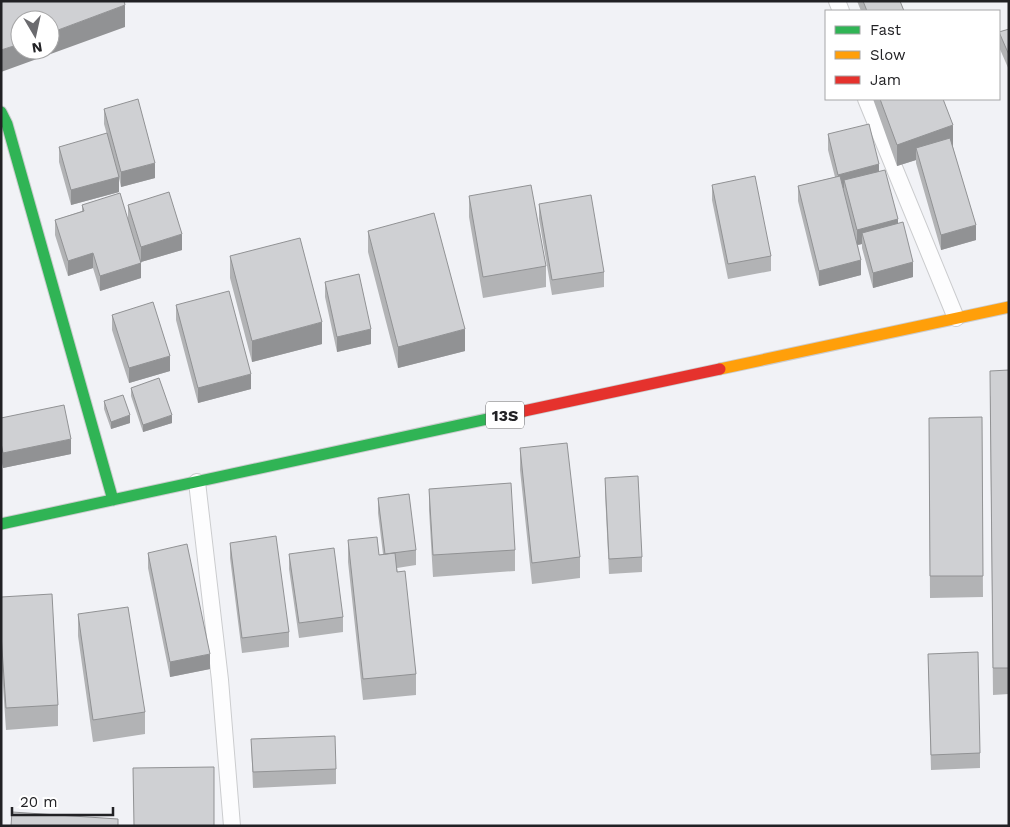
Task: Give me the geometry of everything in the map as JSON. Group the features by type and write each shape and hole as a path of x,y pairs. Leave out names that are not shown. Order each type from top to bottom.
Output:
{"main road":[{"path":"1,112 7,124 113,500"},
{"name":"13S","path":"1,524 1009,307"}],"lane":[{"path":"866,100 956,318"},
{"path":"197,482 220,680 232,826"}],"building":[{"path":"124,1 125,5 60,29 60,10 10,10 10,47 1,50 1,2"},
{"path":"863,1 900,1 904,10 867,10"},
{"path":"1009,29 1009,55 1000,34 1000,32"},
{"path":"138,99 155,163 121,172 104,109"},
{"path":"880,100 943,100 953,125 897,145"},
{"path":"869,124 879,164 838,175 828,134"},
{"path":"107,133 119,177 71,190 59,147"},
{"path":"950,138 976,225 941,235 916,148"},
{"path":"885,170 898,219 857,230 844,180"},
{"path":"755,176 771,256 728,264 712,185"},
{"path":"840,176 861,260 819,271 798,186"},
{"path":"531,185 546,266 483,277 469,196"},
{"path":"169,192 182,234 141,247 128,205"},
{"path":"120,193 141,263 100,276 93,253 68,261 55,220 84,211 82,205"},
{"path":"591,195 604,272 552,280 539,204"},
{"path":"434,213 465,329 398,347 368,231"},
{"path":"903,222 913,262 873,273 862,233"},
{"path":"300,238 322,322 252,341 230,256"},
{"path":"359,274 371,329 337,337 325,282"},
{"path":"229,291 251,374 198,388 176,305"},
{"path":"153,302 170,356 129,368 112,315"},
{"path":"1009,370 1009,668 993,668 990,371"},
{"path":"159,378 172,415 143,425 131,388"},
{"path":"123,395 130,415 111,422 104,401"},
{"path":"64,405 71,439 3,453 1,418"},
{"path":"982,417 983,576 930,576 929,418"},
{"path":"567,443 580,557 532,563 520,448"},
{"path":"638,476 642,557 609,559 605,478"},
{"path":"511,483 515,550 433,555 429,489"},
{"path":"409,494 416,550 385,554 378,498"},
{"path":"276,536 289,632 242,638 230,543"},
{"path":"377,537 379,555 395,553 397,572 405,571 416,674 363,679 348,540"},
{"path":"187,544 210,654 170,662 148,553"},
{"path":"334,548 343,617 299,623 289,554"},
{"path":"52,594 58,705 6,708 1,634 1,597"},
{"path":"128,607 145,712 93,720 78,614"},
{"path":"978,652 980,753 931,755 928,654"},
{"path":"335,736 336,769 253,772 251,739"},
{"path":"214,767 214,826 134,826 133,768"},
{"path":"12,812 118,819 118,826 11,826"}],"traffic: fast":[{"path":"1,112 7,124 113,500"},
{"path":"1,524 524,411"}],"traffic: slow":[{"path":"720,369 1009,307"}],"traffic: jam":[{"path":"524,411 720,369"}]}
